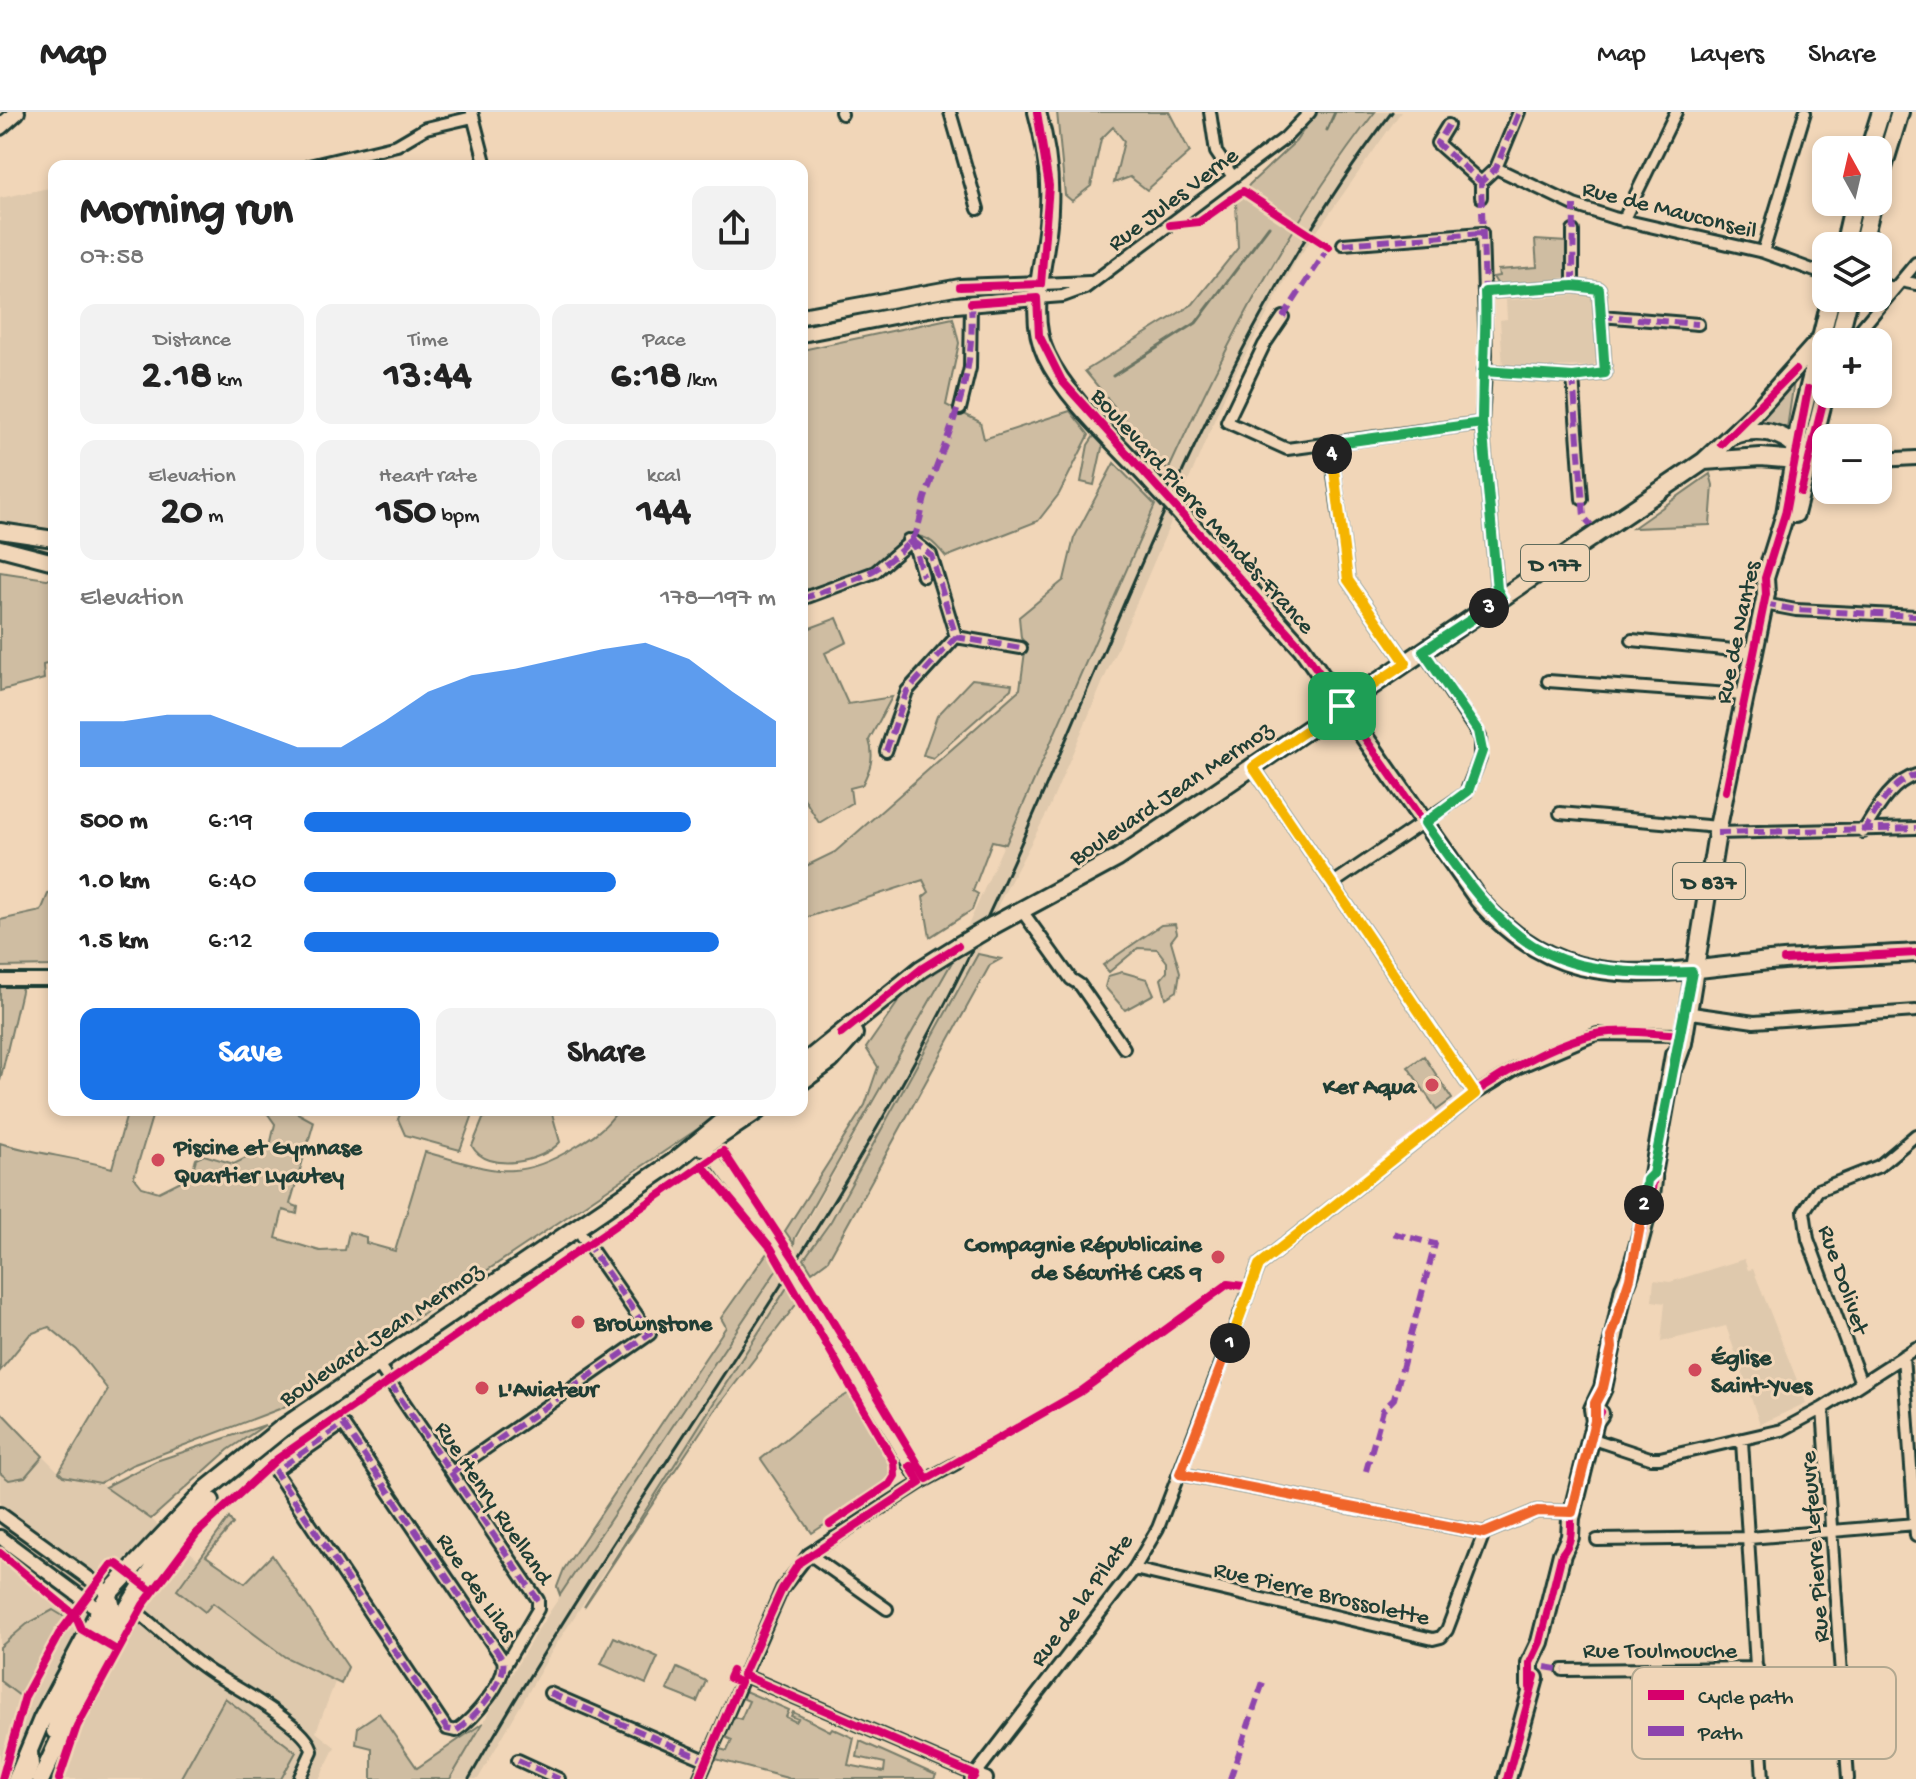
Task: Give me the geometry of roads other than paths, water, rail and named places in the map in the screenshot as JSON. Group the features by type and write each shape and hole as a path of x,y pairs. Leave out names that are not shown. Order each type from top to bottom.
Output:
{"main road":[{"path":"0,127 17,112"},
{"name":"Boulevard Pierre Mendès-France","path":"1037,112 1049,186 1037,324 1045,354 1062,381 1289,631 1485,907 1538,949 1566,962 1601,971 1636,975 1692,972 1784,960 1916,953"},
{"path":"1873,136 1881,112"},
{"path":"1892,138 1900,112"},
{"path":"808,315 960,287 1039,291"},
{"path":"808,333 1039,291"},
{"path":"1709,461 1812,348"},
{"name":"Rue de Nantes","path":"1804,460 1812,403"},
{"name":"Rue de Nantes","path":"1507,1779 1530,1687 1539,1666 1540,1642 1562,1554 1570,1537 1590,1438 1605,1398 1603,1388 1612,1348 1611,1337 1630,1278 1644,1212 1656,1182 1653,1174 1743,695 1765,599 1765,578 1821,408"},
{"path":"1727,438 1750,430 1765,431 1804,460"},
{"name":"Boulevard Jean Mermoz","path":"808,1076 921,969 992,926 1089,877 1709,461 1730,451 1804,460"},
{"path":"0,531 48,538"},
{"path":"0,548 48,560"},
{"name":"Boulevard Jean Mermoz","path":"808,1061 889,998"},
{"name":"Boulevard Jean Mermoz","path":"41,1779 130,1607 184,1528 234,1478 380,1368 743,1116"},
{"name":"Boulevard Jean Mermoz","path":"17,1779 31,1742 107,1603 158,1537 240,1461 681,1168 702,1142"},
{"path":"107,1603 130,1607"},
{"name":"Boulevard Jean Mermoz","path":"41,1779 61,1709 107,1603"}],"street":[{"path":"950,112 978,209"},
{"path":"1210,112 1216,152 1233,177"},
{"name":"Rue Jules Verne","path":"1039,291 1078,291 1092,282 1285,138 1310,112"},
{"path":"1481,197 1481,182 1496,168 1519,112"},
{"path":"1623,221 1676,112"},
{"path":"1763,252 1805,112"},
{"path":"334,160 397,145 426,128 473,114 484,160"},
{"path":"1448,125 1437,143 1481,182"},
{"name":"Rue de Mauconseil","path":"1496,168 1574,205 1623,221 1763,252 1812,270"},
{"path":"1573,231 1573,286"},
{"path":"1343,244 1482,233 1485,292 1482,423 1497,589 1502,599"},
{"path":"1862,328 1916,263"},
{"path":"1892,284 1916,284"},
{"path":"1483,371 1573,377 1605,373 1599,289 1573,286 1485,292"},
{"path":"960,409 970,368 971,303"},
{"path":"1601,316 1698,324"},
{"path":"1283,317 1264,345 1227,422 1287,449 1482,423"},
{"path":"1573,377 1582,499"},
{"path":"1330,444 1348,580 1406,663"},
{"path":"1892,459 1916,458"},
{"path":"910,540 923,576"},
{"path":"808,597 875,572 910,540"},
{"path":"910,540 931,555 956,637"},
{"path":"1765,599 1796,610 1916,616"},
{"path":"956,637 1021,648"},
{"path":"886,751 907,691 956,637"},
{"path":"1632,640 1754,652"},
{"path":"1332,884 1468,791 1482,744 1478,731 1423,651"},
{"path":"1548,681 1743,695"},
{"path":"1253,767 1475,1094"},
{"path":"1863,832 1886,798 1906,778 1916,775"},
{"path":"1560,813 1718,830 1863,832 1916,828"},
{"path":"1022,911 1124,1048"},
{"path":"0,980 48,980"},
{"path":"1685,1012 1754,1022 1916,1011"},
{"name":"Rue de la Pilate","path":"977,1778 1134,1569 1158,1528 1246,1285 1259,1265 1475,1094 1533,1060 1589,1036 1613,1032 1681,1035"},
{"name":"Boulevard Jean Mermoz","path":"808,1065 823,1061 841,1048"},
{"name":"Rue Dolivet","path":"1861,1383 1804,1227 1806,1205 1818,1190 1879,1166 1916,1135"},
{"path":"702,1142 776,1242 920,1483"},
{"path":"452,1472 650,1334 582,1236"},
{"path":"1590,1438 1650,1458 1742,1441 1782,1430 1823,1408 1916,1348"},
{"path":"1903,1356 1916,1536"},
{"name":"Rue Henry Ruelland","path":"380,1368 539,1603 505,1665"},
{"name":"Rue Pierre Lefeuvre","path":"1823,1408 1841,1667"},
{"name":"Rue des Lilas","path":"343,1424 505,1665 475,1718 456,1731 447,1729 275,1471 343,1424"},
{"path":"1742,1441 1757,1667"},
{"path":"699,1779 782,1589 809,1554 957,1463"},
{"path":"1180,1474 1484,1533 1537,1511 1572,1515"},
{"path":"0,1514 107,1603"},
{"path":"1597,1540 1749,1538 1916,1524"},
{"name":"Rue Pierre Brossolette","path":"1134,1569 1433,1639 1441,1637 1447,1630 1484,1533"},
{"path":"0,1537 107,1603"},
{"path":"809,1554 887,1609"},
{"path":"130,1607 212,1673 229,1680 311,1744 311,1757 299,1779"},
{"name":"Rue Toulmouche","path":"1563,1670 1632,1669"},
{"path":"743,1675 977,1778"},
{"path":"550,1693 706,1760"},
{"path":"28,1779 33,1765 31,1742"},
{"path":"1762,1759 1763,1779"},
{"name":"Rue Pierre Lefeuvre","path":"1847,1759 1848,1779"},
{"path":"518,1760 559,1779"}],"waterway":[{"path":"1327,130 1335,112"},
{"path":"1113,376 1196,323 1269,226"}],"railway":[{"path":"469,1779 587,1584 774,1297 892,1102 946,1002 1000,890 1201,432 1257,322 1320,214 1392,112"}],"place":[{"name":"Ker Aqua","path":"1432,1085"},
{"name":"Piscine et Gymnase Quartier Lyautey","path":"158,1160"},
{"name":"Compagnie Républicaine de Sécurité CRS 9","path":"1218,1257"},
{"name":"Brownstone","path":"578,1322"},
{"name":"Église Saint-Yves","path":"1695,1370"},
{"name":"L'Aviateur","path":"482,1388"}]}
